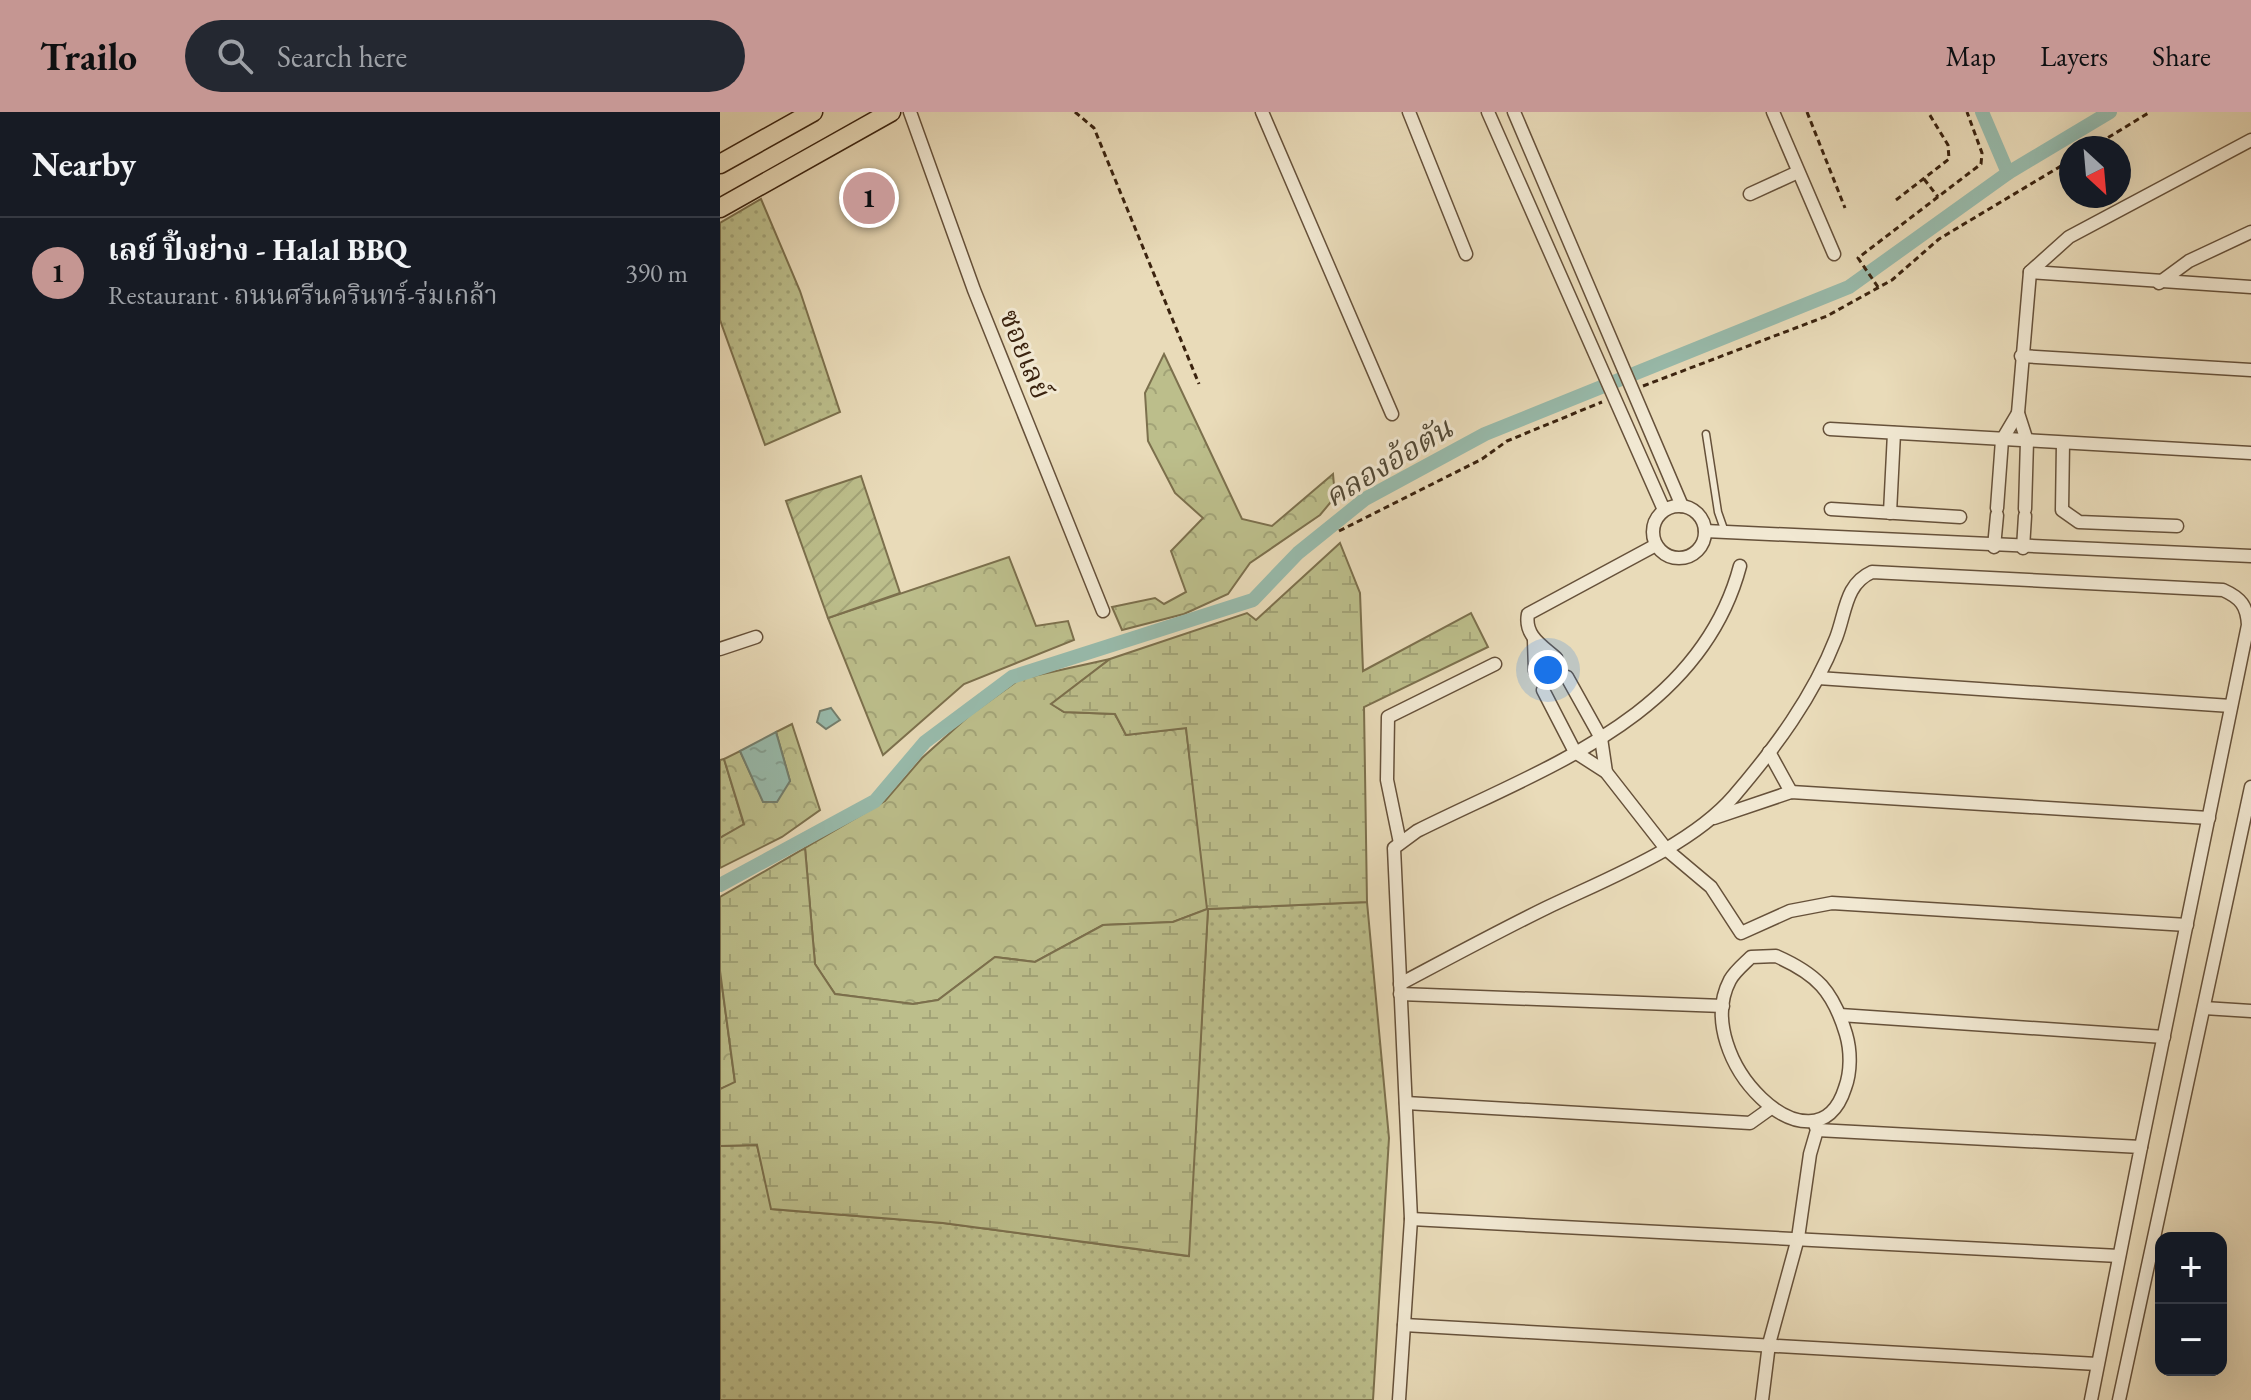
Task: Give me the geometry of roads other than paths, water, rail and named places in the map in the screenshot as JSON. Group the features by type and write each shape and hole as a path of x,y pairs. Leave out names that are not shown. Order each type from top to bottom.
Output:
{"main road":[{"path":"720,208 891,112"},
{"path":"720,164 805,114"}],"street":[{"name":"ซอยเลย์","path":"910,112 974,290 1103,611"},
{"path":"1262,112 1392,414"},
{"path":"1409,112 1466,254"},
{"path":"1488,112 1664,510"},
{"path":"1514,112 1682,506"},
{"path":"1773,112 1834,254"},
{"path":"2023,548 2027,441 2018,413 2030,272 2069,237 2251,140"},
{"path":"1750,194 1798,172"},
{"path":"2159,283 2189,261 2251,232"},
{"path":"2030,272 2251,287"},
{"path":"2021,356 2251,370"},
{"path":"1994,547 2002,440 2018,413"},
{"path":"1830,429 2251,453"},
{"path":"1890,513 1894,433"},
{"path":"2063,443 2062,510 2068,518 2079,522 2177,526"},
{"path":"1682,506 1699,514 1705,531 1696,552 1674,558 1656,545 1654,522 1664,510 1682,506"},
{"path":"1831,509 1960,517"},
{"path":"1705,531 1994,547 2251,556"},
{"path":"1556,658 1534,640 1527,627 1528,614 1656,545"},
{"path":"1399,1400 1411,1219 1392,855 1400,843 1601,738 1663,694 1701,651 1730,604 1740,566"},
{"path":"1400,989 1667,850 1731,799 1792,723 1818,678 1837,636 1854,583 1872,572 2223,590 2239,597 2248,610 2231,706 2091,1400"},
{"path":"720,649 756,637"},
{"path":"1534,640 1535,671"},
{"path":"1400,843 1387,780 1388,717 1495,664"},
{"path":"1567,677 1601,738 1606,772"},
{"path":"1818,678 2231,706"},
{"path":"1543,690 1575,752 1606,772 1667,850 1711,887 1741,933 1751,957"},
{"path":"1769,752 1791,792"},
{"path":"2119,1400 2251,787"},
{"path":"1703,821 1791,792 2209,818"},
{"path":"1741,933 1790,911 1832,903 2187,925"},
{"path":"1762,1400 1769,1344 1798,1238 1815,1126 1835,1110 1849,1076 1848,1042 1840,1015 1825,987 1804,968 1776,956 1751,957 1731,979 1723,1006 1723,1033 1733,1060 1749,1088 1771,1108 1815,1126 2141,1147"},
{"path":"1400,989 1723,1006"},
{"path":"2204,1008 2251,1011"},
{"path":"1840,1015 2164,1037"},
{"path":"1406,1103 1750,1123 1771,1108"},
{"path":"1411,1219 2119,1256"},
{"path":"1404,1325 2097,1364"}],"lane":[{"path":"1706,434 1718,512 1725,532"}],"water":[{"path":"831,708 840,720 826,729 817,722 820,711"},
{"path":"776,732 790,781 777,802 763,802 740,751"}],"waterway":[{"path":"1982,112 2008,173"},
{"name":"คลองอ้อตัน","path":"720,885 875,801 925,742 1012,677 1253,600 1298,553 1365,499 1485,434 1849,287 2008,173 2110,112"}],"tunnel":[{"path":"1556,658 1567,677"}],"place":[{"name":"เลย์ ปิ้งย่าง - Halal BBQ","path":"869,198"}]}
